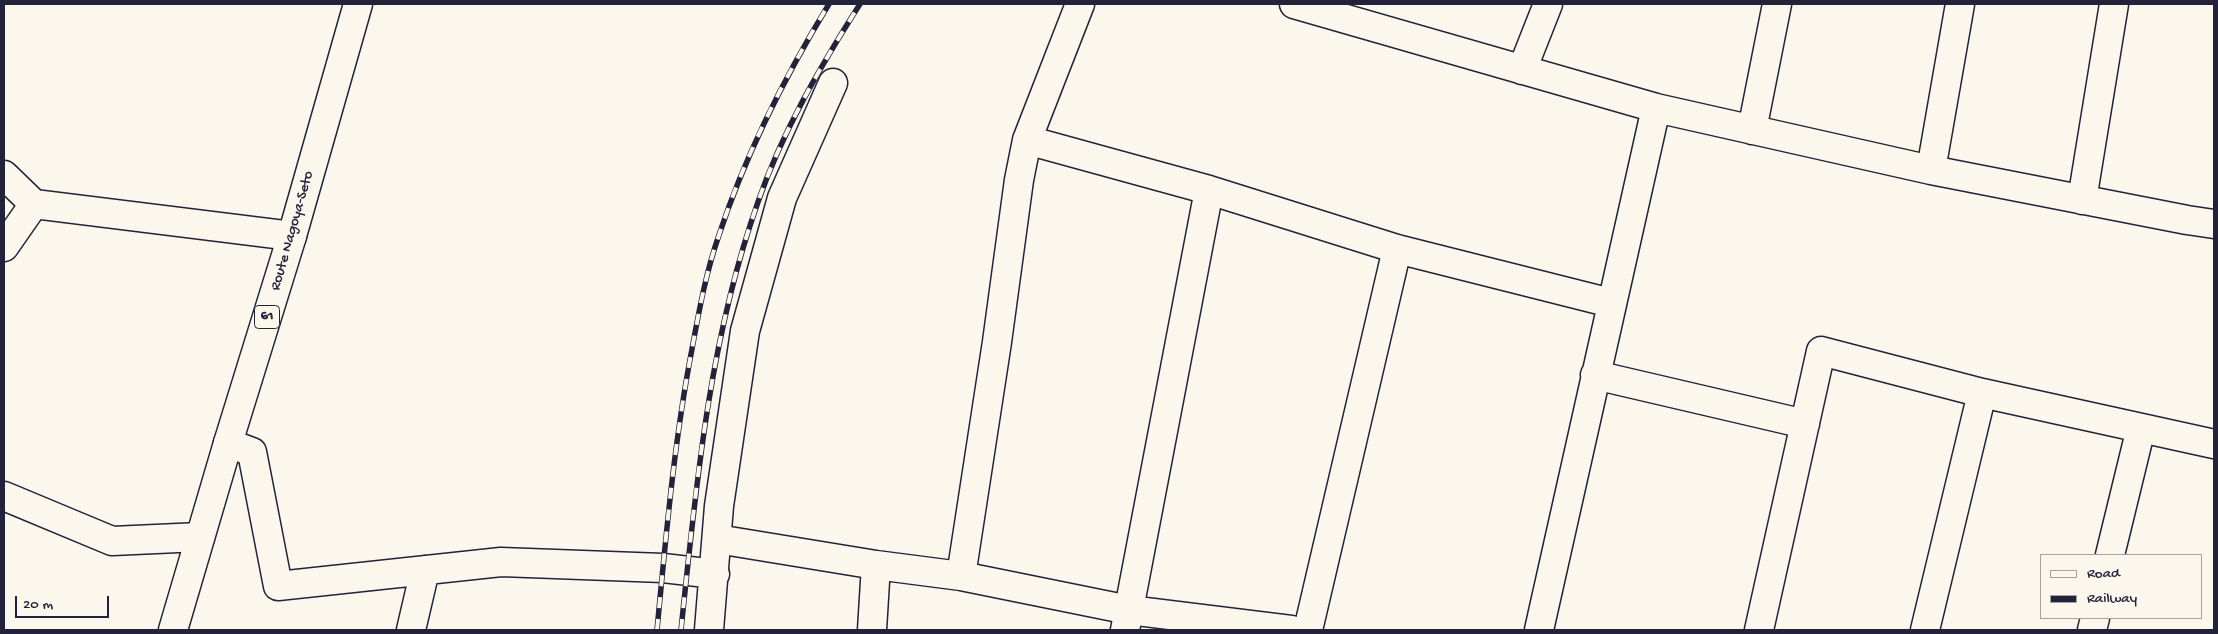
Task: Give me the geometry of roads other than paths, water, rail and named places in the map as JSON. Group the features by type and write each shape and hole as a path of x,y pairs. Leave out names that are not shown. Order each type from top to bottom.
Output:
{"street":[{"name":"Route Nagoya-Seto","path":"173,630 292,236 358,4"},
{"path":"961,576 997,342 1019,180 1027,140 1080,4"},
{"path":"1294,4 1368,14 1522,70 1656,108 1931,170 2214,224"},
{"path":"1522,70 1548,4"},
{"path":"1752,130 1777,4"},
{"path":"1931,170 1960,4"},
{"path":"2082,200 2114,4"},
{"path":"709,630 719,506 746,331 782,198 833,83"},
{"path":"1539,630 1656,108"},
{"path":"1027,140 1209,190 1397,249 1611,303"},
{"path":"4,175 34,204 292,236"},
{"path":"1127,620 1209,190"},
{"path":"4,247 34,204"},
{"path":"1308,630 1397,249"},
{"path":"1759,630 1821,351 1982,393 2214,444"},
{"path":"1595,376 1805,424"},
{"path":"1925,630 1982,393"},
{"path":"2110,554 2141,428"},
{"path":"228,443 252,452 278,586 500,562 663,568 714,574"},
{"path":"4,496 112,541 200,538"},
{"path":"717,539 876,565 961,576 1127,620 1291,630"},
{"path":"872,630 876,565"},
{"path":"411,630 425,570"}],"railway":[{"path":"657,630 680,419 697,320 710,263 741,175 754,145 782,88 829,4"},
{"path":"681,630 692,522 707,414 727,307 741,254 778,150 816,76 860,4"}]}
